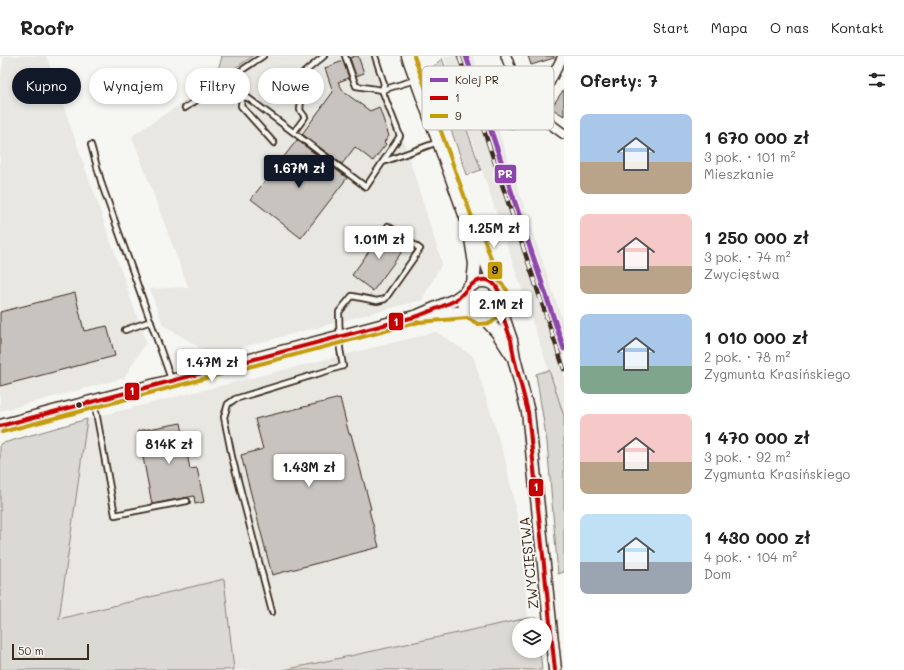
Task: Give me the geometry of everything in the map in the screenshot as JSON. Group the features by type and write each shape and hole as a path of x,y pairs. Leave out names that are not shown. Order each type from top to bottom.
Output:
{"main road":[{"path":"408,56 422,96"},
{"path":"434,130 468,226 475,264 465,306 468,312 479,318 485,319 491,317 500,308 502,303 501,292 494,284 480,242 468,226"},
{"path":"0,426 418,316 455,300 469,288 484,281 494,284"},
{"name":"ZWYCIĘSTWA","path":"500,308 511,340 514,358 526,400 532,438 555,670"},
{"path":"418,316 468,312"},
{"name":"ZWYCIĘSTWA","path":"485,319 497,332 514,358"}],"street":[{"path":"506,56 510,66"},
{"path":"554,73 563,56"},
{"path":"554,127 564,134"}],"lane":[{"path":"245,68 263,56"},
{"path":"294,132 305,117 300,110 301,100 311,85 301,75 324,56"},
{"path":"345,56 356,86 382,90 416,79"},
{"path":"250,99 366,187 400,136 382,90 384,84 375,56"},
{"path":"185,108 191,104"},
{"path":"241,104 241,106 274,143"},
{"path":"382,162 438,142"},
{"path":"91,145 102,185 172,381"},
{"path":"272,612 232,457 224,417 228,404 235,399 343,366 340,337 340,312 352,296 376,301 385,298 420,249 388,226"},
{"path":"125,330 151,321"},
{"path":"94,401 114,515 187,501"}],"shaded area":[{"path":"4,56 46,56 50,68 12,68 12,104 63,104 146,342 124,378 0,411 0,85"},
{"path":"220,56 253,56 235,68 218,68 222,57"},
{"path":"253,56 377,56 442,263 422,300 212,355 163,325 150,289 188,287 132,136 185,101 185,104 250,104 250,68 235,68"},
{"path":"444,56 473,56 476,66 447,66"},
{"path":"442,58 445,66 434,66"},
{"path":"451,130 467,130 481,170 467,175"},
{"path":"469,130 498,130 564,325 564,416"},
{"path":"436,332 473,356 505,459 520,529 528,618 512,618 512,621 284,670 234,670 224,579 59,620 87,419"},
{"path":"549,370 564,416 564,572 558,574 547,442 536,374"},
{"path":"87,419 59,619 224,579 234,670 0,670 0,444"},
{"path":"512,621 512,658 541,658 542,670 284,670"}],"building":[{"path":"358,56 364,73 356,76 350,58"},
{"path":"528,56 554,56 554,58 531,65"},
{"path":"343,61 349,78 338,82 344,92 370,111 379,107 389,136 384,142 386,144 373,161 355,147 342,164 302,134 333,92 325,68"},
{"path":"564,89 564,116 554,110 554,104"},
{"path":"297,140 347,178 301,238 251,199"},
{"path":"385,229 407,245 373,291 352,275"},
{"path":"75,293 84,331 107,326 115,356 0,386 0,312"},
{"path":"340,398 371,509 369,510 379,547 272,575 241,455 263,449 255,419"},
{"path":"181,423 190,469 197,468 204,502 195,504 194,496 152,504 138,431"}],"railway":[{"path":"459,56 462,66"},
{"path":"484,130 564,369"}],"rail line":[{"name":"PR","path":"466,56 469,66"},
{"name":"PR","path":"491,130 564,349"}],"transit line":[{"name":"9","path":"414,56 422,78"},
{"name":"9","path":"2,432 419,322 467,318 478,324 491,323 505,311 508,299 507,290 499,281 484,239 474,223 441,130"},
{"name":"1","path":"0,426 418,316 456,300 474,283 480,280 486,280 495,285 500,296 500,308"},
{"name":"1","path":"500,308 511,340 514,358 528,412 555,670"}]}
